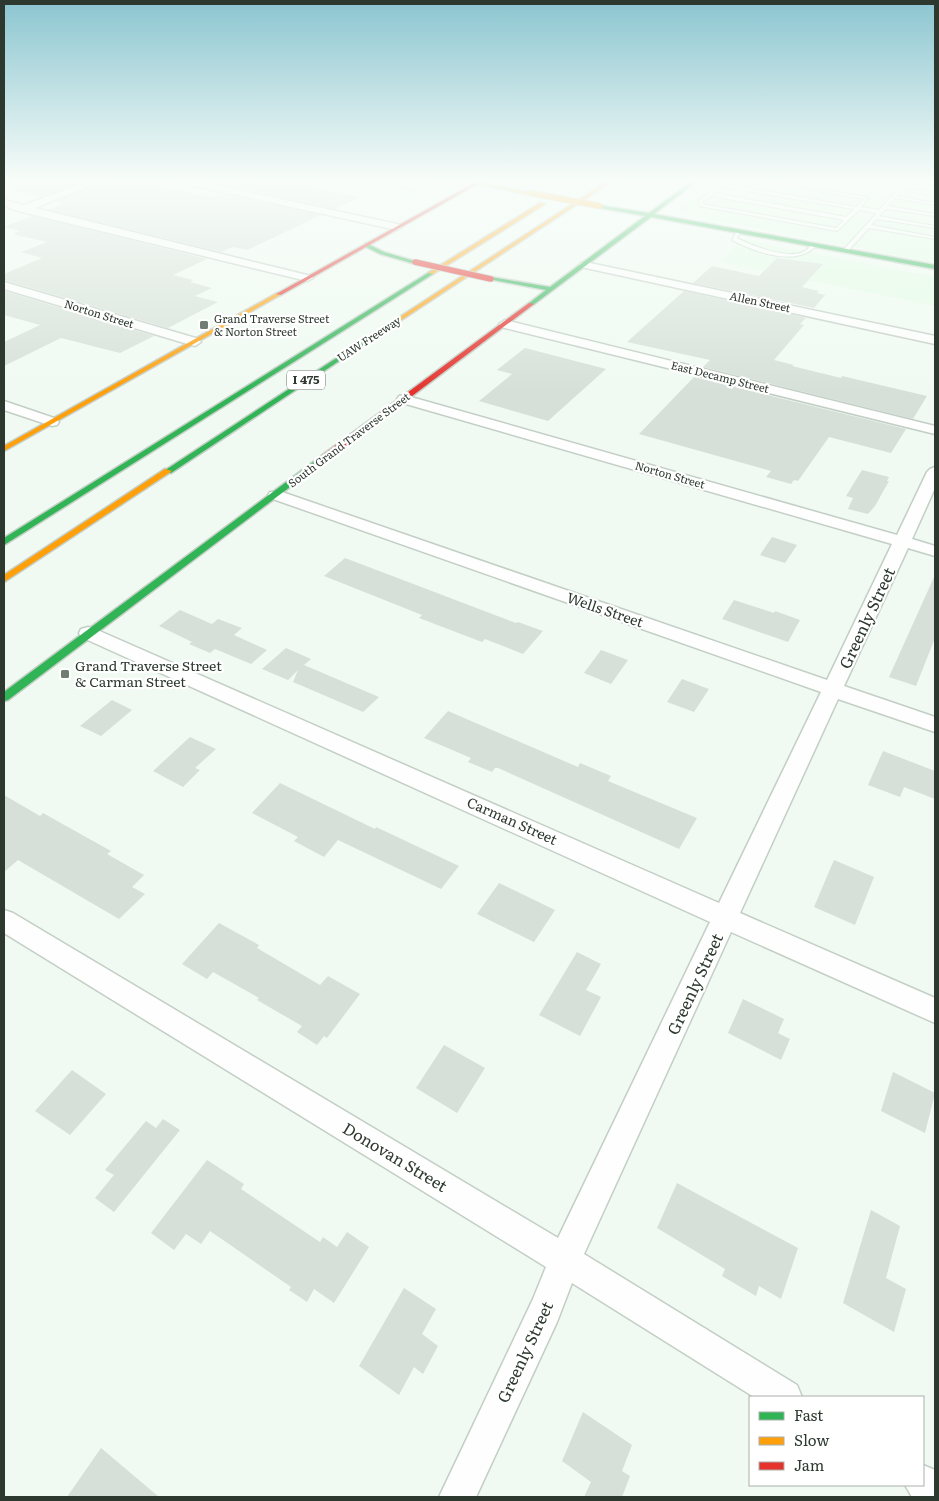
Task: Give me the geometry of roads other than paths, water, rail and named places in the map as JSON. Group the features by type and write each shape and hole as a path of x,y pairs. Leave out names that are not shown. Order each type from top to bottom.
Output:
{"main road":[{"path":"4,449 353,252"},
{"path":"380,252 491,279 552,289"},
{"name":"UAW Freeway","path":"4,542 465,252"},
{"name":"UAW Freeway","path":"4,579 502,252"},
{"name":"South Grand Traverse Street","path":"4,697 602,252"},
{"path":"857,252 935,267"}],"street":[{"path":"202,252 307,278"},
{"name":"Allen Street","path":"585,265 935,340"},
{"name":"Norton Street","path":"4,285 195,342"},
{"name":"East Decamp Street","path":"505,324 935,430"},
{"name":"Norton Street","path":"404,399 935,551"},
{"path":"4,406 52,422"},
{"name":"Greenly Street","path":"456,1497 545,1310 565,1260 935,472"},
{"name":"Wells Street","path":"276,495 935,725"},
{"name":"Carman Street","path":"88,633 726,916 935,1011"},
{"name":"Donovan Street","path":"4,920 565,1260 783,1396"},
{"path":"924,1485 935,1491"}],"place":[{"name":"Grand Traverse Street & Norton Street","path":"204,325"},
{"name":"Grand Traverse Street & Carman Street","path":"65,674"}]}
